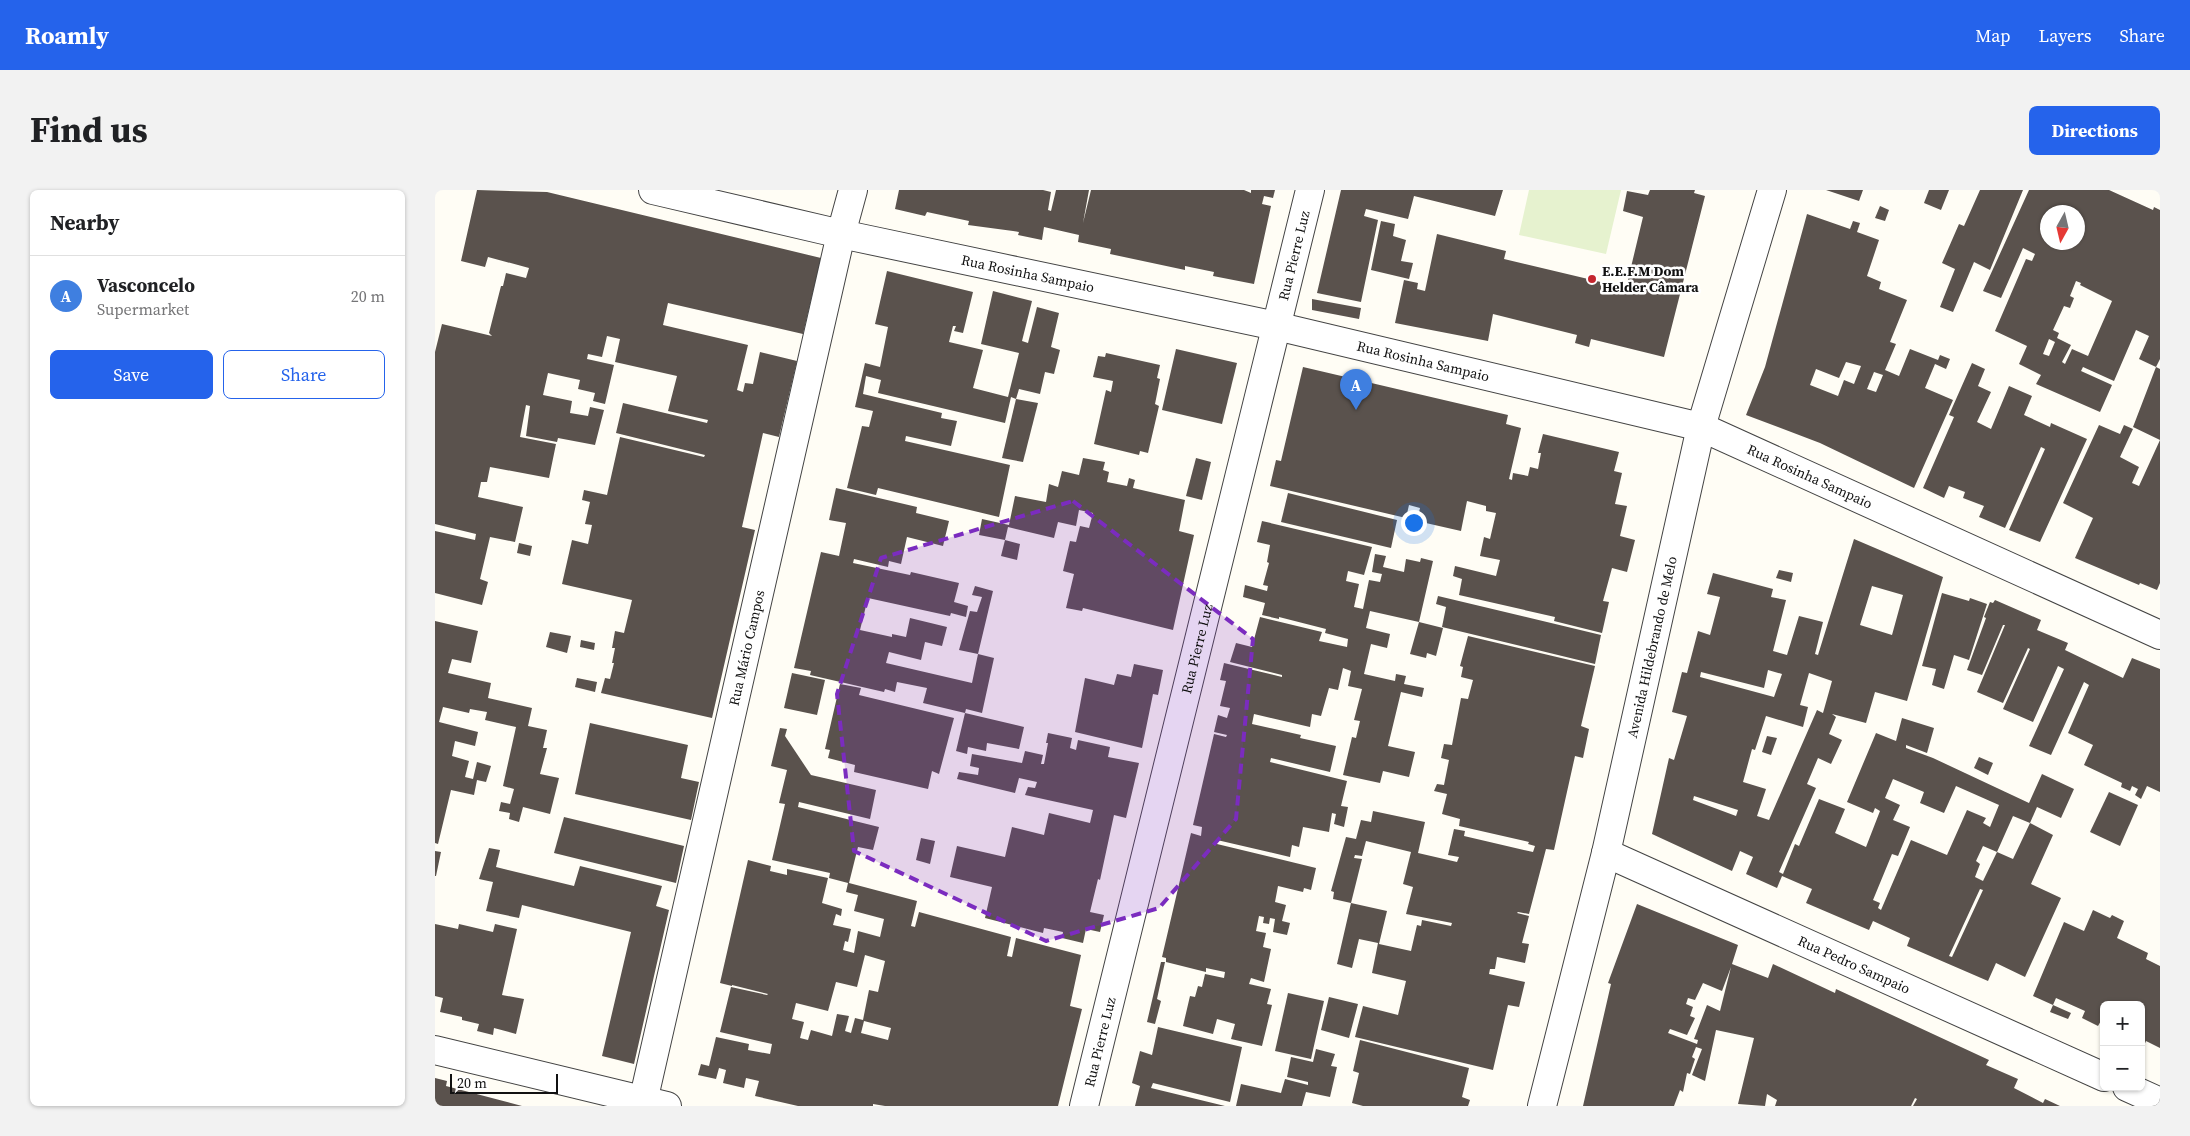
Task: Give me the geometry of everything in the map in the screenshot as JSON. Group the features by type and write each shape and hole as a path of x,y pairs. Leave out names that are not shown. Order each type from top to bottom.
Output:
{"street":[{"name":"Rua Rosinha Sampaio","path":"653,190 841,234 1277,326 1701,427 2160,635"},
{"name":"Rua Mário Campos","path":"651,1104 841,234 853,190"},
{"name":"Rua Pierre Luz","path":"1084,1106 1310,190"},
{"name":"Avenida Hildebrando de Melo","path":"1542,1106 1606,854 1701,427 1771,190"},
{"name":"Rua Pedro Sampaio","path":"1606,854 2100,1075"},
{"path":"435,1050 651,1104"},
{"path":"2136,1091 2160,1102"}],"highlighted area":[{"path":"1073,501 1253,639 1236,819 1159,908 1046,941 854,851 837,694 881,558"}],"green space":[{"path":"1529,190 1621,190 1606,254 1519,235"}],"building":[{"path":"477,190 547,192 821,258 803,334 668,303 663,325 748,345 737,390 743,392 745,383 753,384 760,352 797,361 779,437 763,433 742,527 755,530 712,718 601,693 605,678 610,679 614,663 612,663 615,648 612,648 615,631 624,633 632,600 562,584 572,540 588,544 592,525 585,524 590,502 582,500 584,490 607,495 620,437 704,457 705,455 616,433 623,403 707,423 708,420 668,411 677,376 615,362 620,339 607,336 602,357 588,354 587,359 614,365 605,404 593,401 595,393 578,389 580,380 548,373 543,395 572,401 570,413 588,416 590,407 604,410 595,445 558,438 557,442 526,436 530,406 526,405 520,437 556,444 549,478 490,467 487,482 481,482 478,497 523,507 515,542 490,537 480,579 488,582 482,605 435,593 435,531 475,540 476,534 435,524 435,352 442,324 492,336 489,333 506,273 526,278 529,268 488,257 485,267 461,261"},
{"path":"899,190 1043,190 1051,192 1048,210 1051,211 1056,190 1089,190 1083,223 1091,190 1244,190 1251,193 1251,190 1275,190 1273,198 1264,196 1262,204 1271,206 1254,284 1213,276 1214,272 1185,266 1185,270 1110,254 1111,249 1078,242 1079,235 1044,227 1042,240 1018,235 1019,232 968,225 969,221 927,212 925,216 895,209"},
{"path":"1341,190 1503,190 1495,216 1414,196 1408,219 1366,209 1364,216 1378,220 1361,302 1317,293"},
{"path":"1650,190 1695,190 1694,193 1705,196 1664,357 1591,339 1589,347 1575,343 1577,335 1493,314 1488,341 1395,323 1404,280 1418,283 1417,289 1425,291 1437,234 1506,251 1504,259 1626,288 1643,217 1623,211 1627,191 1648,195"},
{"path":"1826,190 1863,190 1859,201"},
{"path":"1929,190 1949,190 1941,210 1924,203"},
{"path":"1980,190 2023,190 1990,270 1974,262 1953,312 1940,307 1955,269 1942,263 1959,224 1964,226"},
{"path":"2029,190 2109,190 2153,210 2154,207 2160,210 2160,359 2156,367 2139,359 2149,336 2136,330 2114,381 2083,367 2081,371 2112,385 2100,412 2036,384 2041,375 2019,364 2027,346 1995,331 2026,259 2032,261 2035,254 2023,248 2001,298 1983,291","holes":["2076,281 2081,283 2080,285 2112,301 2088,356 2072,349 2065,364 2062,362 2071,345 2057,338 2059,333 2053,330 2064,306 2070,308 2074,298 2070,296","2049,339 2055,342 2049,356 2043,354"]},
{"path":"1880,206 1889,210 1885,221 1875,218"},
{"path":"1807,214 1850,229 1853,221 1860,223 1857,232 1879,240 1867,276 1881,282 1879,289 1907,300 1890,342 1896,344 1885,370 1899,376 1910,349 1938,360 1940,355 1950,359 1946,369 1935,364 1925,388 1953,400 1914,488 1820,443 1746,415 1765,367","holes":["1846,362 1861,366 1854,384 1844,380 1838,396 1810,385 1816,369 1839,378","1874,372 1883,375 1876,392 1867,389"]},
{"path":"1381,221 1395,224 1393,236 1406,240 1401,261 1413,263 1409,279 1371,270"},
{"path":"887,271 973,292 963,333 954,331 956,326 953,326 949,342 983,350 973,388 1008,397 1019,353 981,344 993,291 1032,301 1022,341 1028,343 1037,307 1059,313 1051,347 1060,350 1054,374 1045,372 1040,394 1019,389 1016,399 1011,397 1005,423 878,393 881,380 866,376 863,394 942,413 941,418 957,421 951,446 906,436 905,441 1010,465 999,517 878,488 876,495 847,488 862,426 869,427 873,411 855,407 865,363 880,367 888,327 875,324"},
{"path":"1312,299 1361,308 1359,319 1312,310"},
{"path":"1176,349 1237,363 1222,424 1162,410"},
{"path":"1106,353 1160,365 1157,378 1160,379 1155,404 1159,406 1148,453 1140,451 1139,455 1094,444 1106,390 1111,392 1113,381 1093,377 1098,356 1105,357"},
{"path":"1972,363 1985,369 1978,386 1991,392 1977,422 1991,429 2009,386 2032,396 2024,415 2050,427 2051,423 2087,439 2040,542 2009,530 2045,449 2041,447 2005,528 1979,517 1984,506 1963,498 1965,492 1949,486 1944,498 1923,488 1954,417 1949,415"},
{"path":"1303,367 1508,415 1506,424 1521,428 1509,479 1512,480 1513,473 1528,476 1530,467 1538,469 1541,453 1538,453 1543,434 1619,452 1614,471 1622,473 1615,504 1627,506 1620,536 1635,540 1627,572 1612,568 1603,601 1609,602 1602,633 1554,621 1555,617 1459,595 1462,579 1453,576 1455,566 1496,576 1500,560 1480,556 1484,537 1490,539 1496,513 1486,511 1486,506 1467,501 1461,531 1417,521 1420,508 1409,505 1406,518 1270,486 1276,460 1281,461"},
{"path":"2156,367 2160,369 2160,440 2133,427"},
{"path":"1016,399 1038,403 1023,462 1002,458"},
{"path":"2099,425 2120,434 2124,425 2133,429 2120,457 2139,467 2132,483 2139,486 2160,440 2160,583 2157,590 2140,583 2139,585 2075,558 2093,518 2063,503"},
{"path":"1083,458 1105,462 1103,470 1109,472 1107,482 1127,486 1129,478 1135,480 1133,488 1185,500 1179,531 1194,535 1173,630 1083,608 1082,611 1066,608 1074,574 1063,571 1070,541 1076,542 1080,526 1089,528 1093,513 1079,510 1076,526 1058,522 1054,538 1008,527 1005,540 979,535 982,519 1009,525 1015,496 1046,502 1049,484 1058,487 1062,471 1079,475"},
{"path":"1196,458 1211,462 1202,500 1186,496"},
{"path":"836,488 917,507 916,513 949,521 943,546 907,537 901,564 889,561 888,567 854,559 853,563 910,575 911,572 959,583 954,602 968,606 966,617 951,613 950,616 868,598 860,630 892,637 892,634 906,637 910,618 947,627 942,646 925,642 921,660 889,652 886,663 972,683 978,654 994,658 982,713 966,709 965,713 923,703 927,688 897,682 895,692 885,689 884,692 810,675 811,671 794,668 821,552 839,556 846,523 829,520"},
{"path":"1288,493 1397,520 1391,548 1281,522"},
{"path":"1262,521 1372,547 1364,575 1348,571 1346,581 1359,584 1354,607 1363,609 1369,580 1380,582 1382,574 1372,572 1375,554 1386,556 1383,567 1404,572 1406,559 1420,562 1421,558 1433,561 1419,622 1370,611 1366,628 1390,634 1387,648 1371,644 1364,674 1395,681 1396,674 1406,676 1404,684 1424,688 1422,697 1401,692 1388,746 1415,752 1409,777 1383,771 1380,783 1343,775 1352,737 1356,738 1360,721 1354,720 1362,689 1348,686 1351,671 1343,668 1338,690 1329,688 1321,716 1312,714 1310,727 1254,714 1252,724 1301,735 1300,738 1336,746 1330,772 1271,758 1270,762 1347,781 1341,806 1348,807 1344,827 1334,824 1336,814 1332,813 1329,832 1303,827 1299,847 1292,845 1290,857 1217,840 1217,844 1316,868 1311,890 1304,888 1303,892 1278,886 1275,902 1286,905 1282,921 1290,923 1287,935 1273,932 1275,919 1270,918 1269,924 1263,923 1264,917 1259,916 1256,931 1266,933 1263,947 1271,949 1264,982 1251,978 1249,984 1271,989 1267,1004 1272,1005 1262,1046 1231,1039 1235,1024 1217,1019 1213,1034 1183,1026 1190,996 1195,997 1198,986 1202,987 1205,974 1224,978 1225,972 1206,968 1206,972 1166,962 1166,958 1162,957 1191,833 1201,836 1202,827 1193,825 1214,734 1226,737 1227,735 1214,732 1218,715 1227,718 1230,708 1220,706 1226,681 1220,680 1224,663 1282,677 1282,675 1230,662 1236,643 1252,647 1260,617 1322,632 1319,641 1347,647 1348,639 1325,633 1326,629 1279,617 1279,619 1262,615 1265,603 1243,597 1245,585 1267,591 1268,586 1263,585 1269,563 1267,562 1270,545 1257,542"},
{"path":"1854,539 1943,577 1907,701 1875,692 1866,723 1832,714 1836,717 1829,734 1842,740 1831,764 1818,758 1807,784 1816,788 1779,872 1783,874 1795,844 1799,846 1819,799 1845,809 1835,833 1866,847 1880,811 1875,808 1873,813 1847,802 1876,733 1896,741 1902,718 1934,728 1927,753 1906,745 1906,748 1933,758 2029,803 2042,774 2074,789 2061,818 2037,807 2030,823 2053,835 2031,884 2061,898 2025,977 1996,963 1988,981 1907,946 1910,938 1873,921 1869,930 1806,903 1812,889 1782,876 1777,888 1746,874 1753,857 1740,851 1732,871 1652,834 1669,758 1674,760 1687,716 1672,712 1682,672 1687,673 1698,631 1710,635 1720,597 1707,594 1713,573 1773,589 1771,597 1786,600 1773,651 1787,655 1799,616 1823,622 1815,654 1818,655","holes":["1872,586 1903,595 1892,635 1860,625","1768,670 1782,674 1774,697 1700,677 1701,672 1764,688","1809,673 1832,681 1823,713 1817,710 1769,820 1757,816 1766,789 1743,782 1752,749 1755,750 1766,716 1803,727 1808,707 1800,705","1893,779 1924,792 1920,803 1944,813 1956,786 1999,805 1990,827 1983,823 1986,818 1967,810 1947,855 1911,840 1881,910 1878,908 1880,903 1873,900 1892,854 1898,856 1910,827 1893,820 1900,805 1885,798","1694,796 1738,810 1736,816 1693,800","2013,816 2030,823 2013,859 1997,852","1983,846 1997,852 1983,881 1975,877 1980,864 1976,861","1980,889 1983,890 1952,957 1949,956"]},
{"path":"1005,540 1020,544 1017,560 1001,556"},
{"path":"519,543 532,546 530,556 517,553"},
{"path":"1779,570 1793,573 1791,582 1776,578"},
{"path":"975,586 993,591 978,654 959,650 970,611 977,612 982,597 972,595"},
{"path":"1942,593 1969,601 1970,598 1987,604 1969,660 1954,655 1944,689 1932,685 1936,669 1922,666"},
{"path":"1438,596 1601,635 1595,664 1442,627 1446,607 1436,604"},
{"path":"1995,600 2041,620 2037,630 2068,643 2065,650 2123,678 2132,658 2160,669 2160,792 2147,786 2141,799 2135,795 2138,789 2132,786 2130,791 2121,787 2122,783 2084,765 2093,745 2068,733 2089,685 2084,682 2051,755 2029,746 2064,669 2058,666 2033,722 2003,709 2030,649 2028,648 2003,703 1977,692 2005,625 2003,625 1982,675 1967,670 1990,602 1993,603"},
{"path":"435,621 478,631 471,663 452,659 448,673 491,683 488,698 532,708 528,726 547,730 543,748 547,748 540,774 559,778 550,814 523,807 519,822 509,819 510,813 499,811 501,802 510,804 514,789 503,786 516,727 485,720 487,712 470,709 469,713 443,707 439,722 478,732 475,746 455,741 452,756 469,761 465,777 473,779 477,762 491,766 486,782 477,780 474,795 451,790 438,844 435,843"},
{"path":"1419,622 1443,628 1436,656 1427,653 1426,658 1410,654"},
{"path":"550,632 571,636 567,653 546,647"},
{"path":"1468,636 1595,666 1581,726 1589,729 1583,758 1575,756 1554,850 1546,849 1529,914 1517,913 1529,916 1522,943 1529,944 1525,963 1497,957 1495,969 1490,969 1489,974 1525,982 1519,1007 1508,1005 1493,1070 1355,1037 1363,1006 1398,1015 1406,981 1372,973 1378,943 1359,939 1352,968 1337,964 1351,903 1333,899 1334,892 1331,891 1346,837 1356,839 1361,820 1371,822 1373,811 1425,822 1418,853 1457,862 1459,857 1448,855 1454,829 1465,831 1464,836 1533,852 1535,846 1528,844 1529,842 1459,826 1460,819 1442,814 1447,794 1434,791 1437,784 1444,785 1449,760 1441,758 1444,744 1452,745 1461,698 1468,699 1473,680 1461,677 1463,667 1460,666","holes":["1366,841 1411,852 1403,884 1413,887 1406,914 1452,923 1451,926 1422,920 1421,926 1417,925 1411,951 1379,944 1387,911 1351,903 1362,859 1354,858 1355,855 1362,856"]},
{"path":"581,640 595,643 594,650 580,647"},
{"path":"1134,664 1163,670 1158,695 1153,694 1142,748 1075,732 1085,678 1114,685 1117,674 1131,677"},
{"path":"792,673 825,680 817,715 784,708"},
{"path":"577,678 597,682 595,692 575,687"},
{"path":"840,684 861,688 859,695 954,718 939,774 932,771 928,789 854,772 855,765 828,758 830,750 825,749"},
{"path":"965,713 1024,727 1019,749 987,743 986,751 968,747 967,754 956,751"},
{"path":"590,723 688,745 681,778 699,782 691,820 575,794"},
{"path":"780,728 787,729 785,736 811,775 876,790 870,819 799,802 798,807 879,827 873,850 858,847 849,883 917,901 911,926 915,927 919,912 1011,937 1007,956 1012,957 1016,938 1081,955 1070,1006 1082,1009 1058,1106 885,1106 873,1104 873,1106 798,1106 755,1096 759,1081 746,1078 744,1088 723,1083 726,1070 719,1068 716,1079 698,1075 701,1064 709,1066 716,1037 749,1044 748,1050 770,1054 772,1044 720,1032 731,987 768,994 720,983 748,860 771,866 770,871 787,875 787,869 828,878 822,903 842,909 841,916 836,914 833,925 851,929 848,942 845,941 843,950 854,953 858,931 880,937 884,919 854,911 858,895 846,892 848,883 829,878 830,873 772,860 785,804 779,803 787,770 771,766","holes":["865,955 885,961 878,992 869,990 863,1020 855,1018 851,1033 845,1031 849,1016 837,1014 832,1036 811,1030 808,1040 800,1038 804,1022 792,1019 796,1003 828,1011 836,982 857,987","864,1021 891,1028 888,1040 861,1033"]},
{"path":"1048,733 1072,738 1070,748 1076,750 1078,740 1110,747 1108,757 1139,763 1126,818 1114,815 1100,880 1098,879 1090,912 1104,915 1100,932 1086,929 1083,943 1062,938 1063,932 1044,928 1043,933 985,918 992,887 950,877 957,846 1005,857 1012,827 1044,835 1049,813 1090,823 1093,810 1025,795 1028,787 1035,788 1037,782 1019,778 1015,793 957,779 959,772 978,775 979,768 970,766 972,754 1022,763 1025,751 1043,755 1041,764 1044,764"},
{"path":"1767,736 1777,738 1771,755 1762,752"},
{"path":"1979,757 1993,763 1988,775 1974,768"},
{"path":"2109,792 2138,805 2120,846 2090,832"},
{"path":"564,817 684,846 676,883 554,853"},
{"path":"921,838 935,841 930,864 916,860"},
{"path":"489,848 500,850 496,867 574,886 580,866 662,886 656,906 669,910 634,1064 602,1056 631,932 522,905 519,918 486,911 493,882 479,879"},
{"path":"435,851 441,852 436,876 435,876"},
{"path":"1637,904 1738,945 1732,964 1768,978 1773,964 1835,993 1836,989 1989,1060 1986,1065 2018,1079 2014,1088 2043,1103 2045,1099 2060,1106 1913,1106 1917,1099 1915,1098 1911,1106 1775,1106 1777,1100 1767,1094 1765,1106 1738,1104 1754,1038 1716,1030 1705,1081 1692,1075 1702,1049 1696,1047 1692,1057 1695,1059 1690,1074 1687,1073 1683,1092 1680,1090 1674,1106 1583,1106 1611,984 1608,983","holes":["1731,967 1720,1011 1707,1005 1694,1039 1698,1040 1697,1044 1668,1033 1670,1029 1687,1035 1695,1018 1690,1016 1693,1007 1686,1004 1688,998 1695,1000 1703,983 1722,991"]},
{"path":"2093,910 2110,918 2112,915 2124,921 2117,938 2148,953 2146,959 2160,966 2160,1048 2146,1041 2145,1043 2145,1001 2100,1001 2100,1022 2098,1026 2082,1018 2085,1011 2056,998 2053,1005 2033,996 2064,922 2084,931"},
{"path":"435,924 458,929 459,924 493,932 495,924 517,929 502,995 524,999 516,1034 494,1028 493,1035 477,1031 479,1024 462,1020 462,1017 440,1012 443,998 435,996"},
{"path":"1161,962 1165,962 1157,999 1161,1001 1155,1024 1147,1022"},
{"path":"1288,993 1324,1001 1311,1059 1275,1051"},
{"path":"1329,997 1358,1004 1349,1038 1321,1030"},
{"path":"2053,1005 2071,1013 2068,1019 2050,1012"},
{"path":"1158,1027 1242,1047 1230,1102 1153,1083 1151,1088 1225,1106 1135,1106 1140,1086 1132,1083 1140,1051 1152,1055"},
{"path":"1360,1040 1469,1068 1462,1097 1470,1100 1468,1106 1363,1106 1352,1103 1359,1073 1353,1071"},
{"path":"1316,1049 1335,1054 1331,1066 1337,1067 1330,1097 1306,1092 1302,1106 1236,1106 1241,1084 1281,1093 1285,1079 1308,1085 1308,1082 1287,1077 1291,1057 1313,1062"},
{"path":"435,1078 447,1081 446,1086 522,1106 435,1106"}],"place":[{"name":"E.E.F.M Dom Helder Câmara","path":"1592,279"},
{"name":"Vasconcelo","path":"1356,410"}]}
